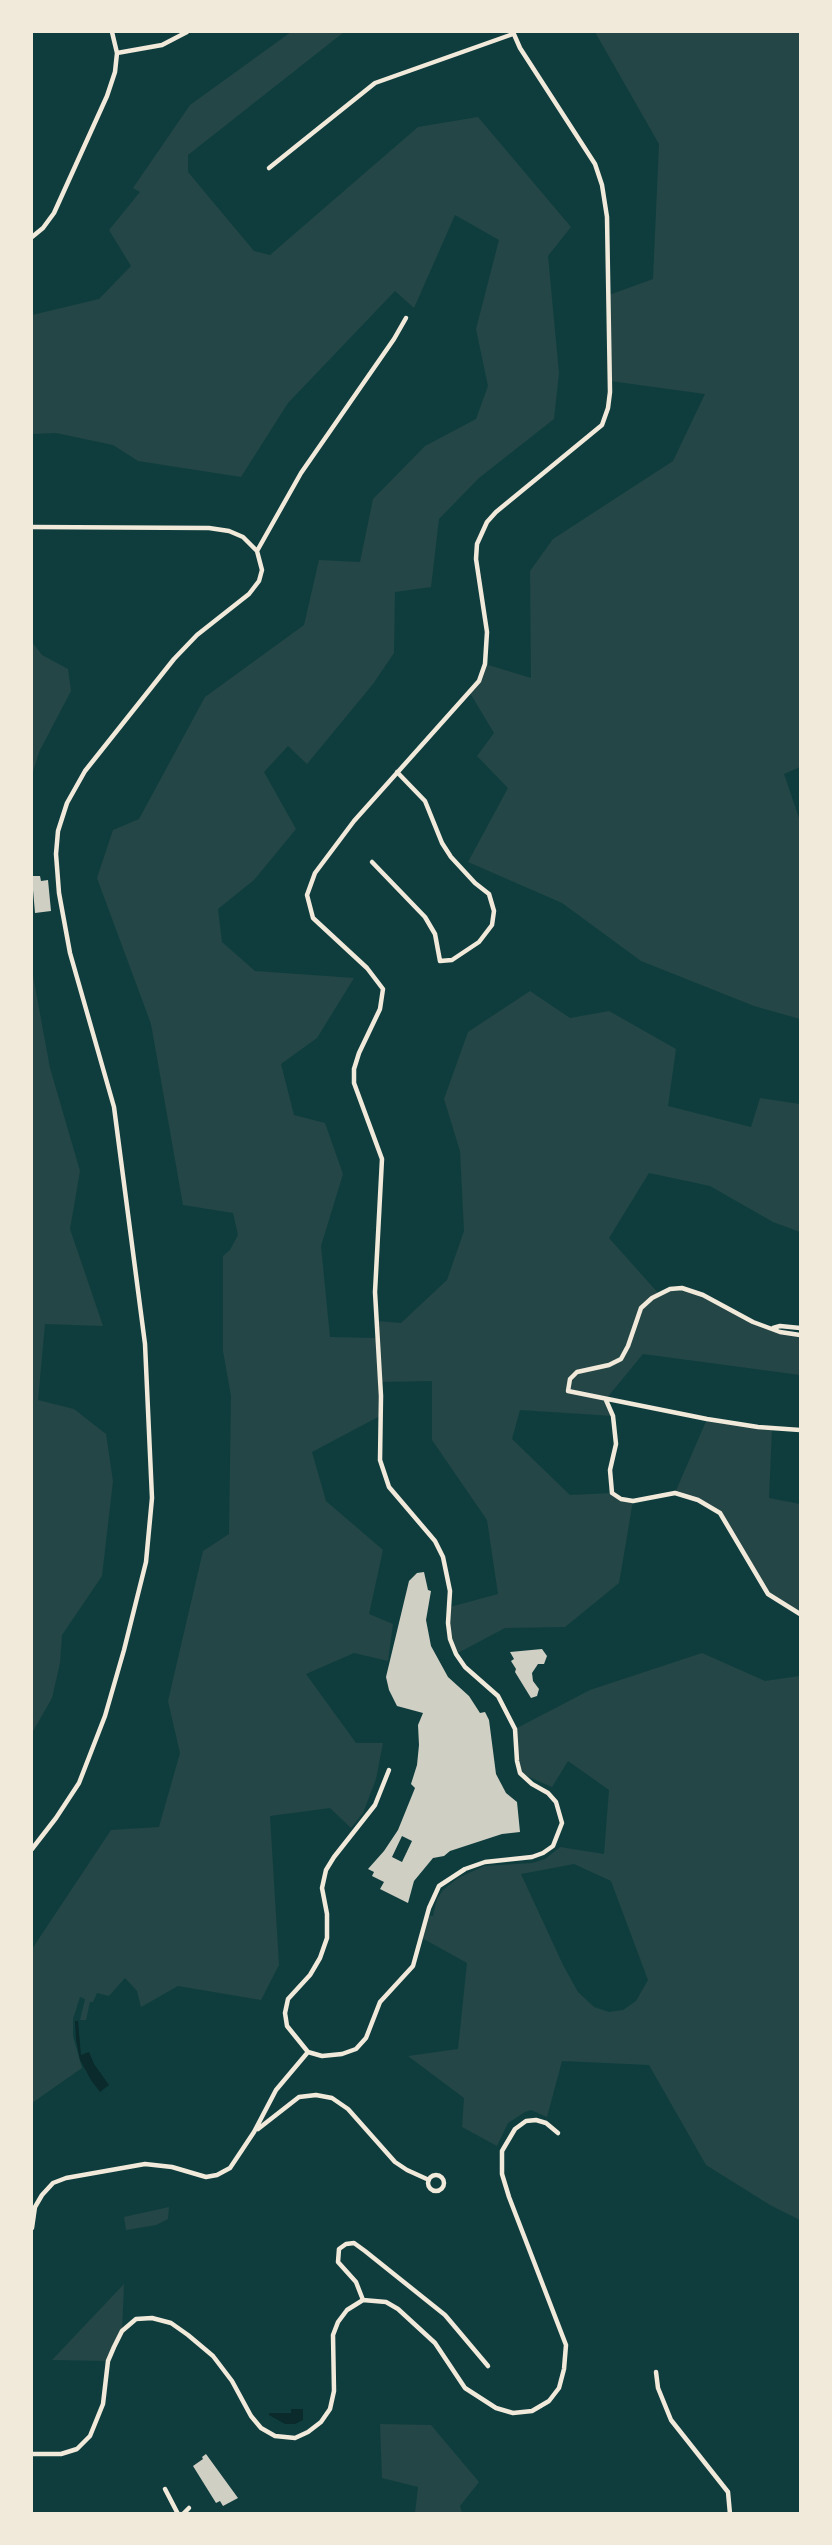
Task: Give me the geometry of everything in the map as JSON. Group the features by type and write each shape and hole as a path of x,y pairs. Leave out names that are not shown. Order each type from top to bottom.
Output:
{"street":[{"path":"32,237 54,213 107,96 115,72 117,53 112,32"},
{"path":"117,53 162,45 187,32"},
{"path":"269,168 374,83 513,33 595,164 603,185 607,216 610,391 603,425 496,512 481,531 476,559 487,648 479,681 354,821 315,873 309,883 307,895 313,918 367,968 383,989 380,1009 354,1069 354,1083 378,1147 382,1166 375,1293 381,1396 380,1460 389,1487 425,1528 443,1557 450,1591 450,1639 456,1654 465,1667 498,1696 515,1729 520,1773 556,1802 562,1823 553,1846 543,1853 532,1857 485,1862 465,1869 439,1886 429,1908 413,1966 380,2002 366,2038 356,2049 322,2056 308,2052 287,2026 285,2013 288,1999 310,1975 327,1938 327,1914 322,1888 326,1870 375,1805 389,1770"},
{"path":"257,551 300,473 406,318"},
{"path":"32,527 209,528 229,531 243,537 257,551 262,570 259,582 250,594 197,635 158,679 85,771 67,803 58,831 56,854 59,893 70,953 114,1107 145,1344 152,1498 145,1562 124,1650 104,1716 79,1783 57,1818 32,1849"},
{"path":"372,862 425,917 435,933 440,961 452,960 479,942 492,925 494,911 489,894 475,883 442,843 425,802 397,772"},
{"path":"800,1335 780,1332 753,1322 703,1295 682,1288 670,1289 652,1298 641,1308 621,1359 609,1366 577,1372 570,1379 568,1391 745,1425 800,1430"},
{"path":"772,1328 800,1328"},
{"path":"606,1399 613,1416 616,1444 610,1470 612,1493 633,1502 675,1493 698,1500 720,1513 768,1594 800,1614"},
{"path":"32,2228 35,2207 42,2195 54,2183 66,2178 145,2164 172,2166 206,2177 230,2168 254,2132 276,2090 308,2052"},
{"path":"254,2132 299,2098 316,2095 332,2098 348,2109 395,2162 429,2180"},
{"path":"32,2454 61,2454 77,2449 89,2436 103,2404 108,2361 122,2331 136,2319 152,2318 171,2323 213,2357 232,2381 251,2416 261,2428 275,2436 295,2438 321,2422 330,2409 334,2391 332,2335 347,2310 363,2300 386,2302 398,2309 435,2343 465,2388 496,2409 513,2413 532,2411 549,2401 559,2388 566,2345 509,2197 502,2174 502,2151 515,2129 526,2121 545,2123 558,2133"},
{"path":"363,2300 356,2282 338,2262 339,2249 346,2244 354,2243 445,2315 488,2366"},
{"path":"656,2372 658,2388 671,2420 728,2492 730,2514"},
{"path":"165,2489 180,2514 189,2508"}],"shaded area":[{"path":"291,32 344,32 188,155 188,172 254,251 270,255 418,127 478,117 571,227 548,256 559,373 554,419 479,478 439,519 431,587 395,592 394,653 373,684 307,764 288,746 264,772 296,829 254,880 218,909 222,942 255,971 354,978 317,1038 281,1064 294,1115 325,1123 343,1174 321,1246 330,1337 378,1338 377,1321 401,1323 447,1280 464,1231 460,1151 444,1099 468,1032 530,991 570,1018 609,1011 676,1049 668,1106 751,1127 760,1098 800,1104 800,1232 773,1222 710,1186 649,1173 609,1238 659,1294 682,1288 703,1295 753,1322 800,1338 800,1375 643,1354 606,1399 613,1416 520,1410 512,1439 570,1495 612,1493 633,1501 619,1583 565,1627 505,1628 456,1654 450,1639 450,1607 498,1594 487,1520 432,1440 432,1381 380,1382 380,1416 312,1452 326,1501 383,1550 369,1614 393,1624 388,1661 354,1653 306,1674 356,1743 383,1743 376,1779 363,1813 351,1828 330,1808 270,1816 279,1965 261,2000 178,1986 141,2007 137,1991 125,1978 109,1996 97,1993 93,2002 90,2002 86,2020 80,2020 85,1999 80,1997 73,2019 73,2036 82,2068 32,2103 32,1949 111,1830 159,1827 180,1753 168,1701 203,1551 229,1534 231,1396 223,1351 223,1256 230,1250 238,1235 233,1213 183,1205 151,1024 97,878 113,830 139,819 205,697 304,625 319,560 360,562 373,499 425,446 476,419 488,386 476,329 499,240 455,215 414,308 395,291 288,403 241,477 138,461 113,445 56,433 32,434 32,315 99,299 131,266 109,230 140,192 133,188 190,105"},
{"path":"595,32 800,32 800,767 784,774 800,821 800,1019 754,1006 641,961 562,903 468,862 508,788 477,756 494,733 470,693 479,681 485,664 531,678 530,571 553,539 673,461 705,394 610,381 609,295 653,279 659,144"},
{"path":"32,642 42,655 68,669 71,691 39,752 32,775"},
{"path":"32,970 50,1068 80,1171 70,1229 103,1326 45,1324 38,1400 74,1409 106,1434 113,1481 102,1576 62,1635 60,1663 52,1698 32,1733"},
{"path":"707,1419 772,1428 769,1498 800,1504 800,1614 768,1594 720,1513 698,1500 675,1493"},
{"path":"702,1653 765,1681 800,1676 800,2220 770,2205 706,2165 649,2065 562,2061 547,2117 531,2110 525,2112 508,2123 497,2146 462,2127 464,2098 408,2056 458,2049 467,1963 422,1938 427,1916 433,1916 437,1899 443,1890 458,1878 484,1866 532,1863 545,1859 560,1847 604,1854 609,1790 568,1761 552,1787 520,1773 515,1729 590,1690","holes":["574,1864 611,1881 648,1980 636,2001 623,2010 609,2012 594,2007 578,1992 521,1874"]},
{"path":"75,2021 78,2021 81,2055 89,2052 109,2085 100,2092 80,2060"},
{"path":"169,2207 168,2219 156,2225 126,2230 124,2217"},
{"path":"124,2284 122,2331 108,2361 52,2360"},
{"path":"291,2409 303,2409 303,2420 295,2424 285,2424 269,2415 291,2413"},
{"path":"380,2424 431,2425 479,2482 460,2506 462,2513 415,2513 418,2487 382,2478"}],"building":[{"path":"33,876 40,876 41,881 48,880 51,911 35,913"},
{"path":"424,1572 428,1590 431,1591 426,1620 431,1646 448,1677 469,1696 480,1713 485,1712 489,1720 496,1774 506,1793 517,1802 520,1832 502,1834 433,1858 414,1881 408,1903 380,1889 384,1882 372,1876 374,1872 368,1869 398,1830 415,1788 411,1784 417,1765 418,1725 423,1713 397,1706 386,1677 409,1581 417,1573","holes":["402,1836 412,1841 402,1862 392,1857"]},
{"path":"542,1649 547,1656 544,1664 538,1664 532,1673 533,1681 539,1689 537,1696 531,1698 515,1672 511,1661 514,1659 510,1652"},
{"path":"206,2454 238,2498 223,2506 220,2501 216,2503 193,2466"}]}
